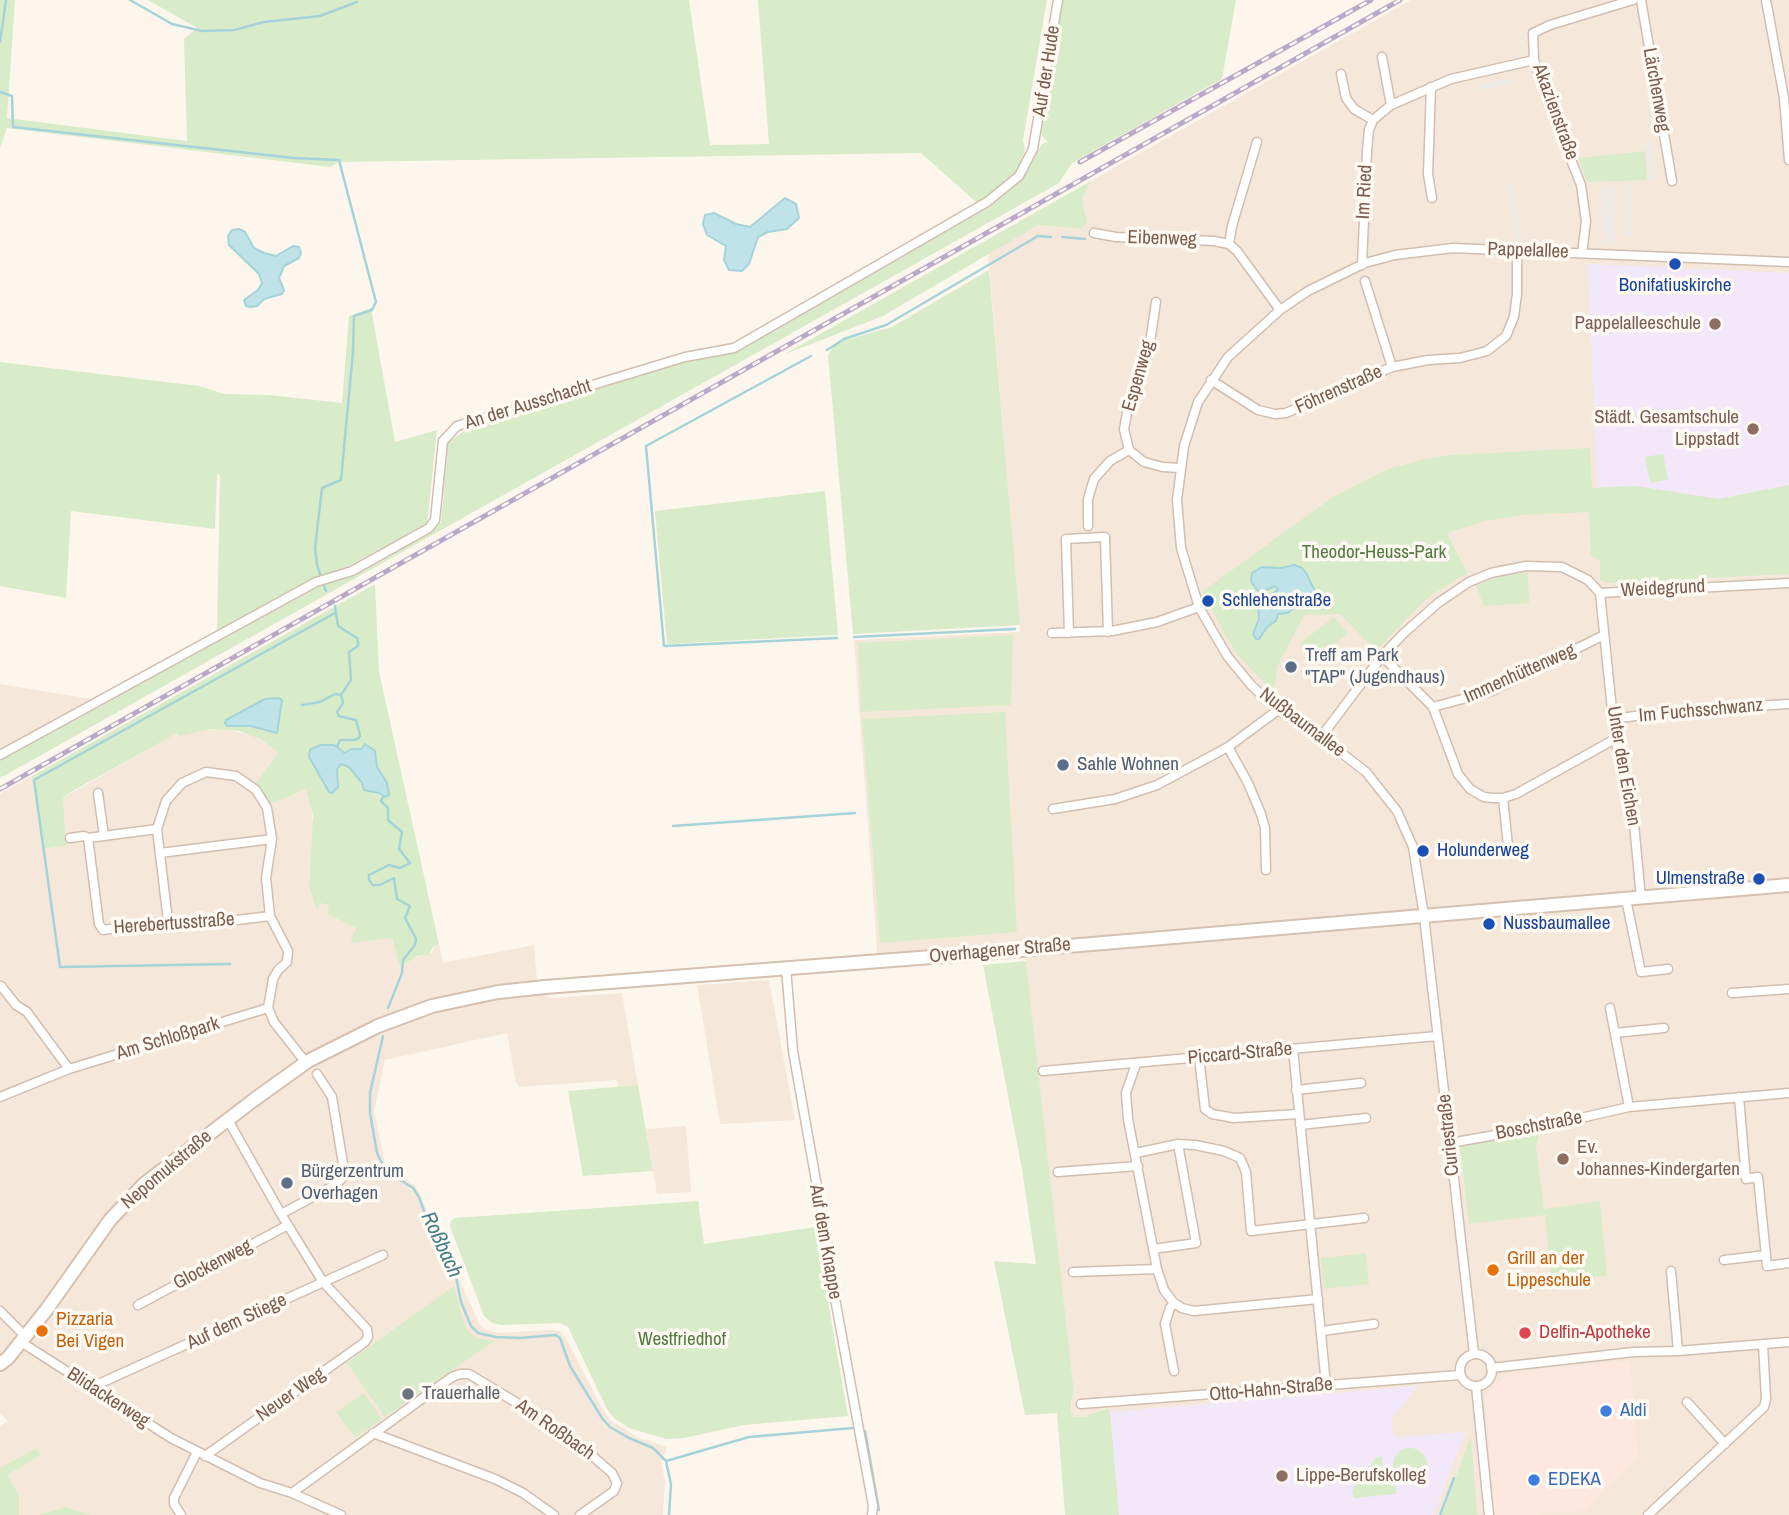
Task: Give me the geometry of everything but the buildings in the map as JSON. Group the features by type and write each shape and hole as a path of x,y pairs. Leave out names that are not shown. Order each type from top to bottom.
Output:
{"main road":[{"name":"Overhagener Straße","path":"378,1026 432,1006 498,992 1789,885"},
{"name":"Nepomukstraße","path":"0,1364 23,1339 126,1202 144,1184 308,1061 378,1026"}],"street":[{"name":"Auf der Hude","path":"1036,141 1058,0"},
{"name":"Akazienstraße","path":"1582,253 1586,221 1581,185 1545,94 1535,60 1533,33 1633,0"},
{"name":"Lärchenweg","path":"1641,0 1672,181"},
{"path":"1766,0 1785,86 1789,160"},
{"path":"1381,57 1391,105"},
{"path":"1340,74 1346,99 1354,110 1373,120 1391,105 1451,79 1535,60"},
{"path":"1431,87 1429,174 1432,198"},
{"name":"Im Ried","path":"1362,265 1367,150 1373,120"},
{"name":"An der Ausschacht","path":"0,755 316,582 352,570 429,528 435,520 443,441 457,426 685,357 734,348 988,202 1019,176 1036,141"},
{"path":"1257,142 1229,244 1280,310"},
{"name":"Eibenweg","path":"1094,233 1116,237 1229,244"},
{"name":"Pappelallee","path":"1280,310 1308,291 1362,265 1395,255 1431,250 1517,250 1789,262"},
{"name":"Föhrenstraße","path":"1211,380 1258,410 1275,414 1298,410 1392,367 1428,360 1460,358 1487,351 1506,336 1514,317 1517,250"},
{"name":"Föhrenstraße","path":"1365,281 1392,367"},
{"name":"Espenweg","path":"1129,450 1124,429 1128,408 1148,356 1156,302"},
{"name":"Nußbaumallee","path":"1280,310 1228,357 1198,402 1180,468 1177,500 1181,548 1199,607 1223,650 1245,678 1278,709 1321,737 1366,772 1397,811 1414,853 1424,916"},
{"path":"1088,526 1088,499 1094,478 1110,461 1129,450 1144,461 1163,467 1180,468"},
{"path":"1069,633 1066,539 1105,537 1108,632"},
{"name":"Weidegrund","path":"1321,737 1382,656 1438,603 1469,582 1490,573 1526,566 1562,567 1588,580 1600,593 1789,583"},
{"name":"Unter den Eichen","path":"1600,593 1612,719 1633,813 1641,898"},
{"path":"1052,634 1108,632 1157,622 1199,607"},
{"name":"Immenhüttenweg","path":"1433,707 1492,691 1604,635"},
{"path":"1382,656 1433,707 1458,774 1470,789 1484,797 1503,798 1615,739"},
{"name":"Im Fuchsschwanz","path":"1612,719 1684,709 1789,704"},
{"path":"1053,809 1137,793 1228,747 1278,709"},
{"path":"1228,747 1261,814 1265,828 1266,870"},
{"path":"168,922 157,829 170,794 194,776 215,772 236,776 256,790 267,808 272,839 266,878 270,916 288,951 287,962 273,979 268,1008 274,1022 303,1059 308,1061"},
{"path":"99,793 104,836"},
{"path":"1503,798 1508,846"},
{"path":"70,838 157,829"},
{"name":"Herebertusstraße","path":"88,838 99,924 103,930 168,922 178,927 270,916"},
{"path":"159,853 272,839"},
{"path":"1626,899 1642,972 1668,969"},
{"name":"Curiestraße","path":"1424,916 1474,1354"},
{"name":"Auf dem Knappe","path":"786,968 793,1051 873,1506 872,1515"},
{"path":"1,986 16,1005 27,1012 69,1069"},
{"path":"1732,993 1789,989"},
{"name":"Am Schloßpark","path":"0,1097 69,1069 268,1008"},
{"path":"1611,1008 1629,1107"},
{"path":"1615,1033 1664,1028"},
{"name":"Piccard-Straße","path":"1043,1071 1437,1036"},
{"path":"1293,1049 1326,1385"},
{"path":"1199,1057 1205,1109 1212,1114 1234,1118 1298,1114"},
{"path":"1136,1064 1126,1093 1157,1269 1164,1290 1174,1303 1194,1311 1318,1298"},
{"path":"281,1213 337,1184 342,1178 344,1170 332,1097 317,1074"},
{"path":"1296,1090 1361,1083"},
{"name":"Boschstraße","path":"1450,1143 1541,1127 1629,1107 1789,1093"},
{"path":"1738,1097 1746,1179 1758,1177 1767,1266 1789,1263"},
{"path":"1300,1125 1366,1118"},
{"path":"228,1120 323,1282"},
{"path":"1136,1153 1178,1144 1224,1151 1240,1158 1246,1172 1251,1231 1364,1217"},
{"path":"1153,1249 1196,1243 1178,1144"},
{"path":"1058,1172 1138,1166"},
{"name":"Glockenweg","path":"138,1305 288,1225"},
{"name":"Auf dem Stiege","path":"92,1387 383,1255"},
{"path":"1724,1260 1766,1255"},
{"path":"1073,1272 1157,1269"},
{"path":"1671,1271 1678,1351"},
{"name":"Neuer Weg","path":"201,1454 365,1342 368,1337 367,1329 323,1282"},
{"path":"1174,1303 1165,1324 1174,1371"},
{"name":"Blidackerweg","path":"0,1311 23,1339 171,1438 260,1483 292,1493 341,1515"},
{"path":"1322,1331 1374,1324"},
{"path":"1491,1368 1580,1356 1789,1342"},
{"path":"1648,1515 1764,1407 1766,1399 1763,1344"},
{"path":"1474,1354 1487,1359 1491,1368 1486,1381 1476,1386 1466,1382 1460,1375 1462,1361 1474,1354"},
{"name":"Am Roßbach","path":"292,1493 453,1377 470,1374 576,1442 612,1473 617,1483 614,1491 580,1515"},
{"name":"Otto-Hahn-Straße","path":"1082,1405 1460,1375"},
{"path":"1476,1386 1489,1515"},
{"path":"1687,1402 1726,1444"},
{"path":"373,1433 495,1479 523,1493 554,1515"},
{"path":"181,1515 174,1504 174,1497 201,1454"}],"shaded area":[{"path":"1411,0 1789,0 1789,1515 1119,1515 1109,1412 1106,1408 1084,1417 1073,1417 1071,1412 1074,1392 1025,954 878,961 854,640 1020,632 988,253 1038,225 1082,229 1085,211 1082,199 1091,181"},
{"path":"1510,78 1512,84 1482,91 1480,84"},
{"path":"1645,141 1652,141 1656,179 1649,180"},
{"path":"1512,181 1523,241 1516,241 1506,182"},
{"path":"1623,186 1630,186 1632,237 1626,237"},
{"path":"1600,187 1614,187 1616,243 1603,244"},
{"path":"1588,264 1789,273 1789,485 1719,499 1636,486 1597,488"},
{"path":"0,684 92,699 103,720 0,778"},
{"path":"225,729 253,736 273,747 287,760 306,789 311,802 313,828 309,878 320,903 330,907 327,914 356,928 351,942 392,938 400,967 410,959 432,953 435,945 439,944 443,963 534,945 537,980 545,979 546,996 553,998 622,993 638,1085 618,1087 617,1080 519,1087 507,1033 385,1060 374,1112 385,1164 416,1186 479,1323 486,1330 497,1333 560,1331 610,1420 639,1438 667,1447 661,1461 665,1481 663,1515 93,1515 66,1507 37,1515 19,1515 19,1496 8,1475 41,1455 36,1448 0,1468 0,1426 8,1421 0,1413 0,794 32,776 42,849 66,846 63,798 178,732 179,736 198,730"},
{"path":"769,980 795,1120 720,1124 697,985"},
{"path":"686,1126 691,1192 657,1194 646,1129"},
{"path":"1630,1361 1638,1457 1586,1510 1495,1515 1485,1396 1509,1372"},
{"name":"Lippe-Berufskolleg","path":"1418,1386 1392,1418 1393,1434 1398,1437 1465,1432 1434,1515 1119,1515 1110,1412"}],"green space":[{"path":"0,0 15,0 7,118 187,141 184,39 197,28 148,0 689,0 710,145 769,144 758,0 1047,0 1023,140 1025,150 1016,174 977,203 921,153 339,162 330,167 7,128 0,148"},
{"path":"1063,0 1236,0 1222,79 1072,163 1059,183 0,778 0,758 97,708 228,634 318,587 354,573 441,523 448,442 466,430 686,360 735,351 991,206 1023,177 1042,144 1048,142 1041,135"},
{"path":"1645,151 1647,180 1587,182 1578,158"},
{"path":"1091,181 1082,199 1087,222 1082,229 1038,225 883,316 783,355"},
{"path":"989,270 1020,625 853,634 828,355 834,346 845,340 892,327"},
{"path":"371,308 395,442 437,430 427,524 329,577 309,580 217,632 220,475 217,474 215,529 71,511 66,598 0,586 0,362 199,386 224,394 269,395 342,403 349,316"},
{"name":"Theodor-Heuss-Park","path":"1590,448 1592,488 1636,486 1719,499 1789,485 1789,574 1608,583 1600,580 1600,560 1591,556 1589,512 1525,515 1484,521 1447,533 1467,573 1430,596 1376,651 1340,614 1304,615 1277,667 1274,693 1237,654 1203,591 1333,497 1388,469 1450,455"},
{"path":"1663,454 1668,480 1650,483 1645,457"},
{"path":"825,491 838,635 667,644 655,511"},
{"path":"1528,572 1529,603 1484,606 1476,586 1497,577"},
{"path":"375,584 379,672 439,944 433,947 429,955 417,956 400,967 392,938 350,943 356,928 327,914 329,906 320,903 318,909 316,908 309,885 313,816 306,789 270,804 255,784 279,753 262,740 239,731 211,729 179,736 177,733 63,798 66,846 42,849 32,776","holes":["337,747 345,753 363,747 376,755 377,767 389,789 383,797 373,791 364,790 362,783 349,767 340,764 329,792 319,773"]},
{"path":"1334,617 1348,633 1314,662 1300,643"},
{"path":"1013,635 1011,705 861,712 858,643"},
{"path":"1005,712 1017,932 880,943 862,719"},
{"path":"1026,961 1074,1392 1071,1412 1074,1417 1084,1417 1107,1408 1110,1412 1119,1515 1065,1515 1057,1413 1025,1415 994,1261 1036,1264 1022,1169 983,965"},
{"path":"638,1085 653,1171 583,1176 568,1091"},
{"path":"1540,1131 1536,1147 1544,1209 1600,1201 1607,1276 1552,1281 1545,1215 1469,1224 1460,1147"},
{"name":"Westfriedhof","path":"698,1201 704,1244 815,1227 848,1416 744,1425 684,1438 666,1439 629,1428 614,1418 607,1409 568,1327 560,1323 502,1325 492,1323 484,1316 450,1226 455,1218"},
{"path":"1366,1253 1369,1284 1324,1289 1321,1258"},
{"path":"454,1286 464,1324 469,1332 481,1339 494,1341 385,1417 347,1363"},
{"path":"364,1393 382,1419 355,1438 336,1412"},
{"path":"1471,1436 1477,1515 1442,1515"},
{"path":"36,1448 41,1455 8,1475 19,1496 19,1515 0,1515 0,1468"},
{"path":"1410,1448 1422,1453 1427,1465 1422,1477 1410,1482 1398,1477 1393,1465 1398,1453"},
{"path":"1382,1456 1382,1472 1388,1484 1396,1487 1396,1494 1354,1498 1352,1493 1357,1476 1366,1471 1377,1457"},
{"path":"62,1508 93,1515 37,1515"}],"water":[{"path":"785,198 796,204 799,218 787,229 768,232 758,237 749,264 742,271 729,270 724,260 726,246 707,235 703,224 705,215 714,213 736,224 750,227"},
{"path":"232,230 245,232 254,248 264,253 276,256 293,246 299,247 301,253 299,258 284,266 279,278 284,290 282,294 264,299 257,306 246,306 244,300 258,290 262,283 259,274 229,245 228,236"},
{"path":"1294,565 1306,573 1316,593 1301,609 1297,606 1288,613 1278,614 1276,621 1256,639 1253,634 1259,619 1258,605 1278,590 1275,586 1262,592 1257,590 1251,581 1252,573 1262,567 1281,568"},
{"path":"265,699 282,700 277,733 251,726 227,726 225,723"},
{"path":"365,744 375,751 377,767 387,783 389,795 385,797 364,790 362,783 349,767 341,764 337,769 338,787 332,793 329,792 309,757 310,750 320,745 334,745 345,753 351,749 361,749"}],"waterway":[{"path":"0,42 6,0"},
{"path":"130,0 172,24 202,31 234,30 264,22 320,16 357,2"},
{"path":"0,92 12,96 13,127 294,158 339,160 376,302 372,310 354,316 341,480 322,488 315,548 317,565 326,591"},
{"path":"827,350 844,339 886,325 1038,236 1051,237"},
{"path":"1062,237 1085,239"},
{"path":"811,356 646,446 664,646 837,638"},
{"path":"335,606 338,626 357,638 358,642 358,646 349,652 351,680 341,695 343,703 337,712 339,716 356,720 360,735 354,740 340,740 337,747"},
{"path":"230,964 60,967 34,780 335,613"},
{"path":"854,637 1015,629"},
{"path":"302,705 320,702 335,694 341,695"},
{"name":"Roßbach","path":"383,797 381,801 388,808 388,820 402,832 399,849 410,863 400,868 389,865 369,875 369,880 373,885 380,885 394,878 397,899 410,906 405,918 416,939 415,945 403,960 402,973 388,1008"},
{"path":"673,826 855,813"},
{"name":"Roßbach","path":"383,1036 370,1093 370,1113 377,1153 386,1171 413,1188 419,1197 434,1239 449,1251 461,1302 471,1326 478,1333 496,1337 556,1335 560,1338 570,1366 602,1418 610,1427 653,1448 666,1461 671,1484 669,1515"},
{"path":"666,1461 749,1437 853,1428"},
{"path":"865,1431 879,1510"},
{"path":"1440,1515 1454,1478"}],"railway":[{"path":"1080,162 1371,0"},
{"path":"0,789 1400,0"}],"place":[{"name":"Bonifatiuskirche","path":"1675,264"},
{"name":"Pappelalleeschule","path":"1715,324"},
{"name":"Städt. Gesamtschule Lippstadt","path":"1753,429"},
{"name":"Schlehenstraße","path":"1208,601"},
{"name":"Treff am Park \"TAP\" (Jugendhaus)","path":"1291,667"},
{"name":"Sahle Wohnen","path":"1063,765"},
{"name":"Holunderweg","path":"1423,851"},
{"name":"Ulmenstraße","path":"1759,879"},
{"name":"Nussbaumallee","path":"1489,924"},
{"name":"Ev. Johannes-Kindergarten","path":"1563,1159"},
{"name":"Bürgerzentrum Overhagen","path":"287,1183"},
{"name":"Grill an der Lippeschule","path":"1493,1270"},
{"name":"Pizzaria Bei Vigen","path":"42,1331"},
{"name":"Delfin-Apotheke","path":"1525,1333"},
{"name":"Trauerhalle","path":"408,1394"},
{"name":"Aldi","path":"1606,1411"},
{"name":"Lippe-Berufskolleg","path":"1282,1476"},
{"name":"EDEKA","path":"1534,1480"}]}
